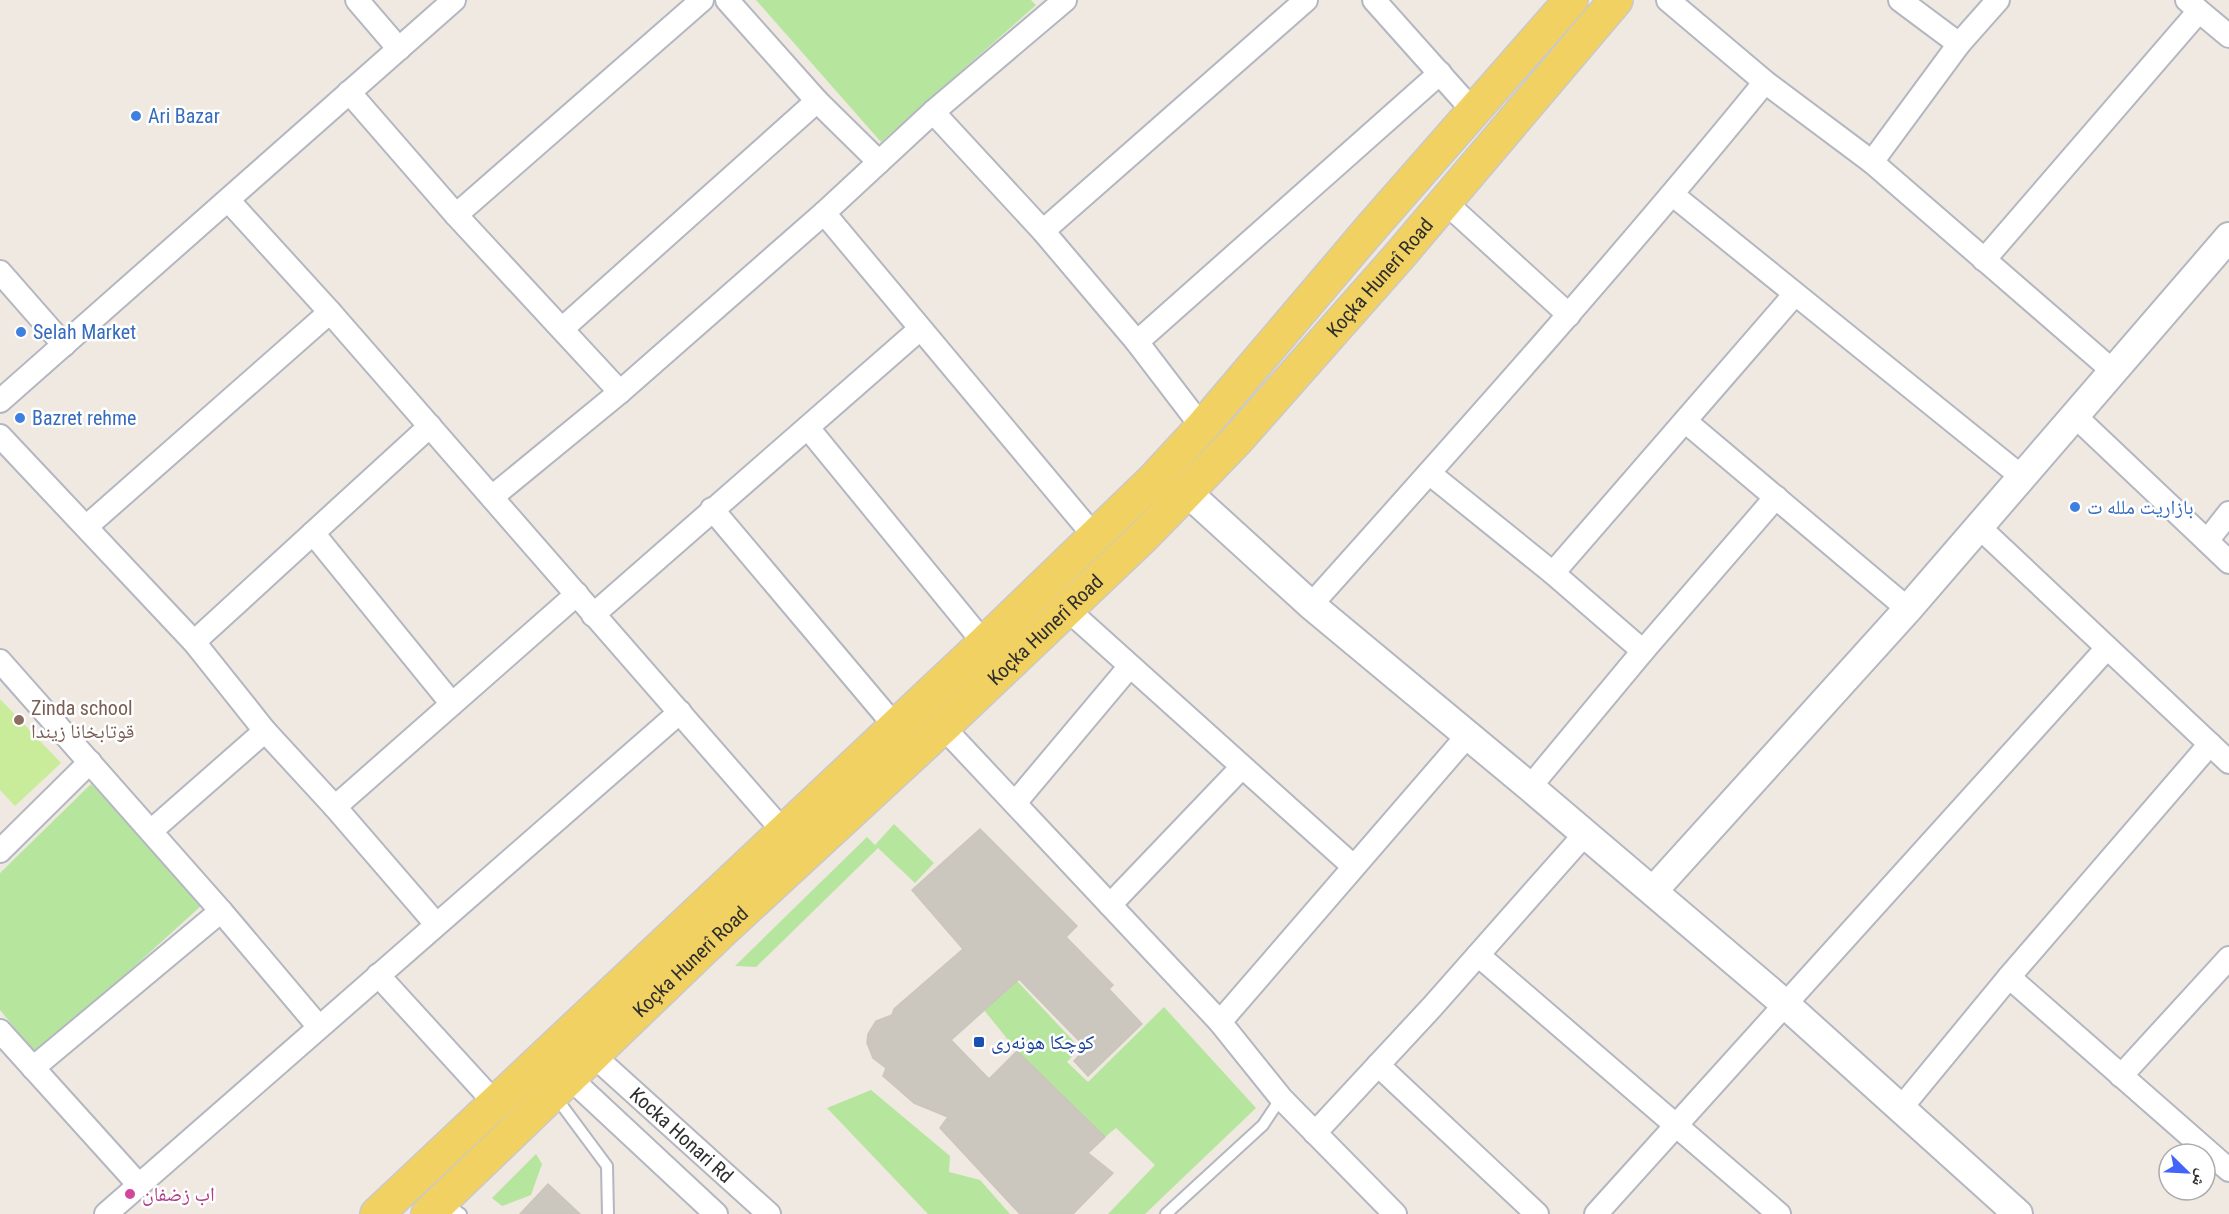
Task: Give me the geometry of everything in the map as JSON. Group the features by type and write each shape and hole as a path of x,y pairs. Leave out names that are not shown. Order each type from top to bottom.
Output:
{"main road":[{"path":"377,1214 984,643 1153,480 1202,427 1371,228 1570,0"},
{"name":"Koçka Hunerî Road","path":"444,1209 562,1086 720,933 944,727 1187,492 1236,441 1401,254 1616,0"},
{"path":"1371,228 1401,254"}],"street":[{"path":"357,0 399,49"},
{"path":"0,401 454,0"},
{"path":"456,215 702,0"},
{"path":"728,0 817,101 879,162"},
{"path":"1043,231 1306,0"},
{"path":"1374,0 1474,112"},
{"path":"1668,0 1765,82 1872,162 2113,371"},
{"path":"1900,0 1959,44"},
{"path":"1872,162 1959,44 1998,0"},
{"path":"492,497 620,392 824,213 933,112 1060,2"},
{"path":"1984,260 2193,5 2229,36"},
{"path":"1137,342 1440,73"},
{"path":"1311,605 1569,315 1765,82"},
{"path":"349,92 456,215 620,392"},
{"path":"562,329 817,101"},
{"path":"933,112 1043,231 1137,342 1202,427"},
{"path":"1672,195 2022,477"},
{"path":"228,200 330,312 783,831"},
{"path":"1445,202 1569,315"},
{"path":"824,213 1095,537"},
{"path":"1653,891 1908,609 2229,237"},
{"path":"0,272 64,345"},
{"path":"1553,573 1795,294"},
{"path":"86,527 330,312"},
{"path":"594,615 712,509 920,329"},
{"path":"2075,416 2229,562"},
{"path":"1685,421 1908,609"},
{"path":"194,642 430,426"},
{"path":"808,428 984,643"},
{"path":"0,436 194,642 265,731 335,807 436,924"},
{"path":"1429,473 1553,573 1643,651"},
{"path":"1187,492 1311,605 1785,1004 2018,1214"},
{"path":"1530,787 1643,651 1776,497"},
{"path":"712,509 895,726"},
{"path":"2207,542 2229,513"},
{"path":"1979,527 2229,762"},
{"path":"312,533 452,704"},
{"path":"335,807 577,594"},
{"path":"1067,609 1353,866"},
{"path":"1596,1214 2107,648"},
{"path":"0,661 221,911 319,1027"},
{"path":"1015,803 1130,666"},
{"path":"106,1214 680,712"},
{"path":"944,727 1220,1022 1281,1098 1395,1214"},
{"path":"151,831 265,731"},
{"path":"1220,1022 1468,735"},
{"path":"1900,1108 2009,976 2210,744"},
{"path":"0,851 90,762"},
{"path":"1110,905 1242,767"},
{"path":"1315,1133 1585,834"},
{"path":"33,1068 221,911"},
{"path":"1478,955 1779,1214"},
{"path":"2121,1076 2228,962"},
{"path":"378,975 495,1103"},
{"path":"2009,976 2229,1170"},
{"path":"0,1031 139,1185"},
{"name":"Kocka Honari Rd","path":"594,1056 769,1214"},
{"path":"1378,1065 1538,1214"},
{"name":"Kocka Honari Rd","path":"562,1086 716,1214"}],"lane":[{"path":"562,1086 608,1166 608,1214"},
{"path":"1166,1214 1263,1125 1281,1098"}],"green space":[{"path":"756,0 1031,0 1036,5 881,142"},
{"path":"0,699 61,763 15,806 0,790"},
{"path":"91,784 203,904 37,1055 0,1010 0,873"},
{"path":"894,824 934,863 915,883 878,848 756,967 735,966 867,837 875,845"},
{"path":"1017,981 1080,1048 1067,1062 1088,1082 1164,1007 1256,1108 1145,1214 1108,1214 1155,1165 1116,1128 1105,1137 1017,1051 984,1010"},
{"path":"871,1090 950,1156 949,1172 980,1180 1010,1214 928,1214 827,1108"},
{"path":"536,1154 542,1164 531,1195 502,1206 492,1198"}],"building":[{"path":"980,829 1077,926 1066,937 1113,985 1109,989 1142,1024 1088,1076 1074,1061 1086,1048 1019,979 951,1040 989,1079 1017,1051 1105,1137 1088,1153 1113,1173 1073,1214 1020,1214 940,1128 948,1117 914,1103 883,1076 886,1068 873,1058 867,1043 868,1034 876,1021 892,1015 894,1009 963,949 912,890"},
{"path":"548,1184 580,1214 520,1214"}],"place":[{"name":"Ari Bazar","path":"136,116"},
{"name":"Selah Market","path":"21,332"},
{"name":"Bazret rehme","path":"20,418"},
{"name":"بازاريت ملله ت","path":"2075,507"},
{"name":"Zinda school قوتابخانا زیندا","path":"19,720"},
{"name":"كوچكا هونەری","path":"979,1042"},
{"name":"اب زضفان","path":"130,1194"}]}
